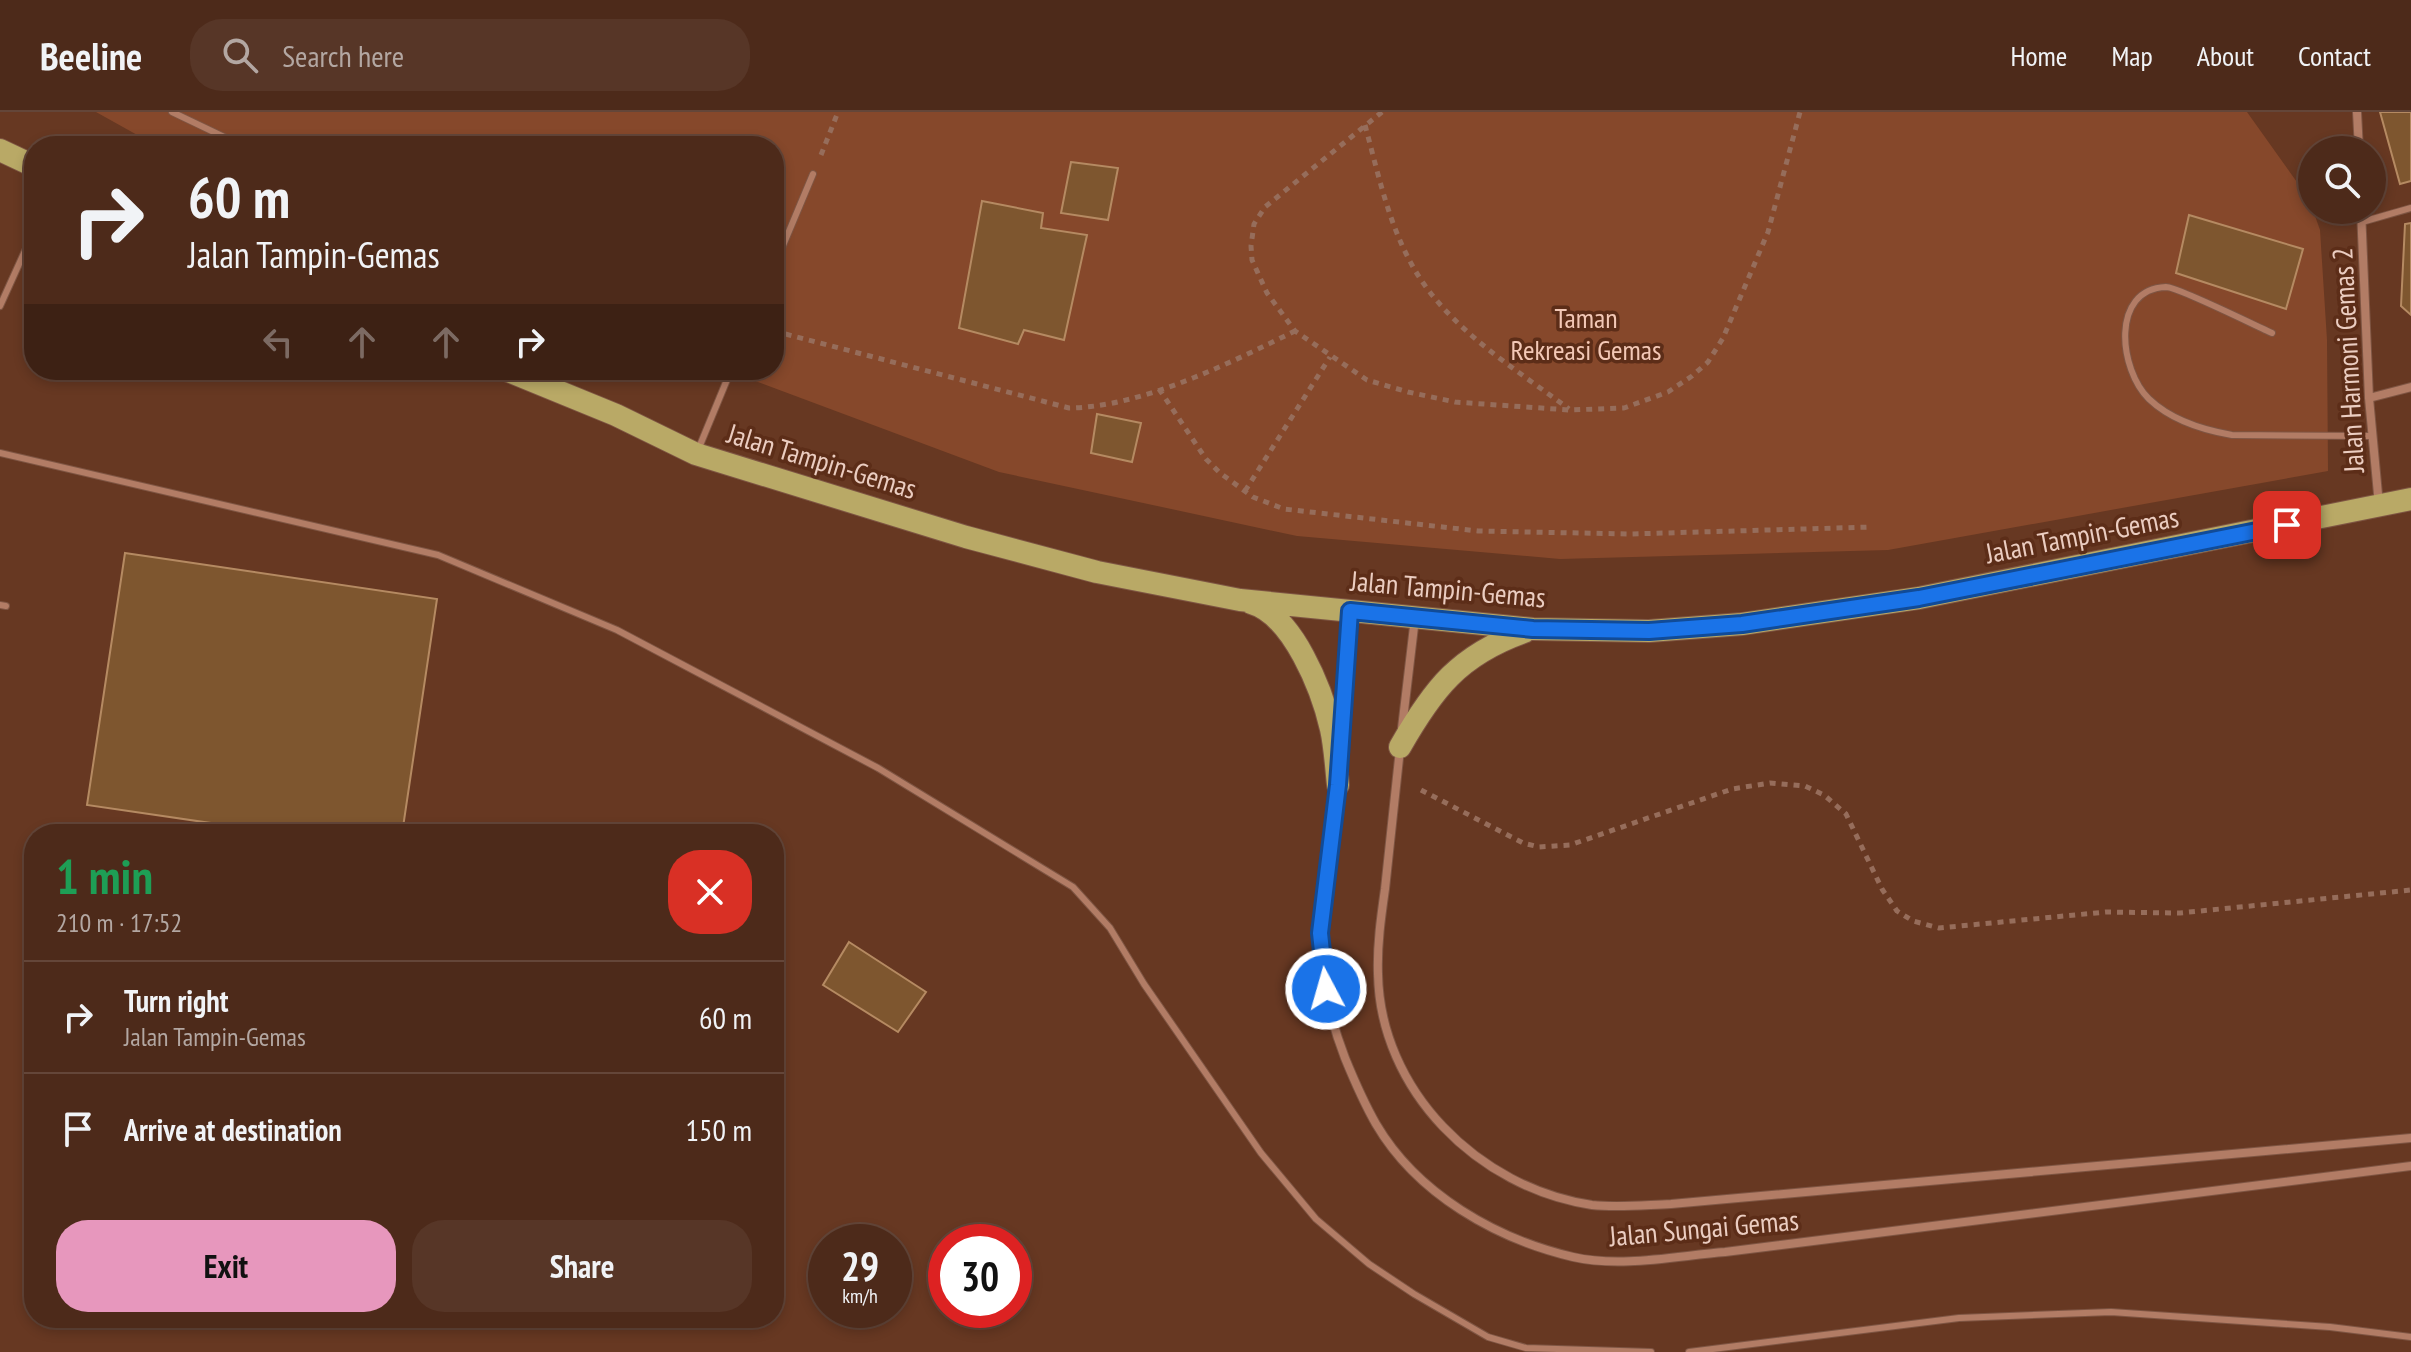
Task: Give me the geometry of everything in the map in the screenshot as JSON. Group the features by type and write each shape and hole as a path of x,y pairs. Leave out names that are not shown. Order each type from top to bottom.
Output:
{"highway":[{"path":"0,150 24,161"},
{"name":"Jalan Tampin-Gemas","path":"530,380 616,415 696,454 966,537 1097,572 1240,600 1533,629 1649,631 1773,620 1919,598 2411,499"},
{"path":"1240,600 1264,607 1289,633 1305,660 1331,730 1338,785"},
{"path":"1400,747 1440,686 1465,662 1491,644 1533,629"}],"street":[{"path":"2357,112 2358,136"},
{"name":"Jalan Harmoni Gemas 2","path":"2362,224 2369,398 2380,506"},
{"path":"2369,398 2411,387"},
{"name":"Jalan Sungai Gemas","path":"1350,611 1338,785 1320,933 1333,1027 1377,1126 1411,1168 1452,1204 1494,1231 1575,1258 1617,1261 1725,1252 2411,1166"},
{"name":"Jalan Sungai Gemas","path":"1415,618 1378,949 1380,1006 1396,1057 1414,1093 1435,1122 1469,1150 1527,1186 1590,1205 1658,1205 2411,1138"}],"lane":[{"path":"172,112 222,136"},
{"path":"784,243 813,174"},
{"path":"2386,215 2411,208"},
{"path":"0,306 2,295 24,251"},
{"path":"2272,333 2168,287 2149,292 2136,301 2128,316 2125,347 2132,378 2142,391 2168,414 2200,428 2232,435 2372,436"},
{"path":"696,454 727,380"},
{"path":"0,453 438,555 617,630 878,768 1073,887 1110,928 1144,984 1261,1153 1316,1219 1369,1264 1488,1337 1526,1348 1651,1352"},
{"path":"1689,1352 1959,1318 2111,1312 2330,1327 2411,1337"}],"path":[{"path":"813,174 838,112"},
{"path":"1382,112 1265,207 1254,224 1251,246 1257,275 1295,331 1367,380 1455,402 1569,410 1624,408 1646,401 1668,392 1708,362 1723,338 1768,232 1800,112"},
{"path":"1365,125 1383,194 1413,267 1457,322 1569,410"},
{"path":"784,334 1069,408 1106,406 1159,389 1205,372 1295,331"},
{"path":"1245,491 1330,357"},
{"path":"1159,389 1206,459 1253,497 1284,509 1478,531 1630,534 1872,527"},
{"path":"1397,778 1523,843 1554,848 1732,789 1770,783 1805,786 1824,795 1846,814 1882,889 1897,911 1913,921 1939,928 2106,912 2180,913 2411,890"}],"green space":[{"name":"Taman Rekreasi Gemas","path":"96,112 2247,112 2298,184 2298,224 2318,224 2320,230 2327,340 2328,471 1888,550 1560,559 1297,536 999,472 753,380 784,380 784,136 139,136"}],"building":[{"path":"2380,112 2411,112 2411,181 2400,184"},
{"path":"1071,162 1118,168 1108,220 1061,213"},
{"path":"982,201 1043,213 1041,228 1087,235 1064,340 1024,330 1018,344 959,328"},
{"path":"2189,215 2303,249 2286,309 2176,273"},
{"path":"2411,223 2411,315 2401,306 2405,224"},
{"path":"1097,414 1141,423 1132,462 1091,453"},
{"path":"125,553 437,599 403,824 217,824 87,805"},
{"path":"849,942 926,992 898,1032 823,985"}],"route":[{"path":"1326,989 1320,933 1338,785 1350,611 1533,629 1649,631 1742,624 1919,598 2287,525"}]}
